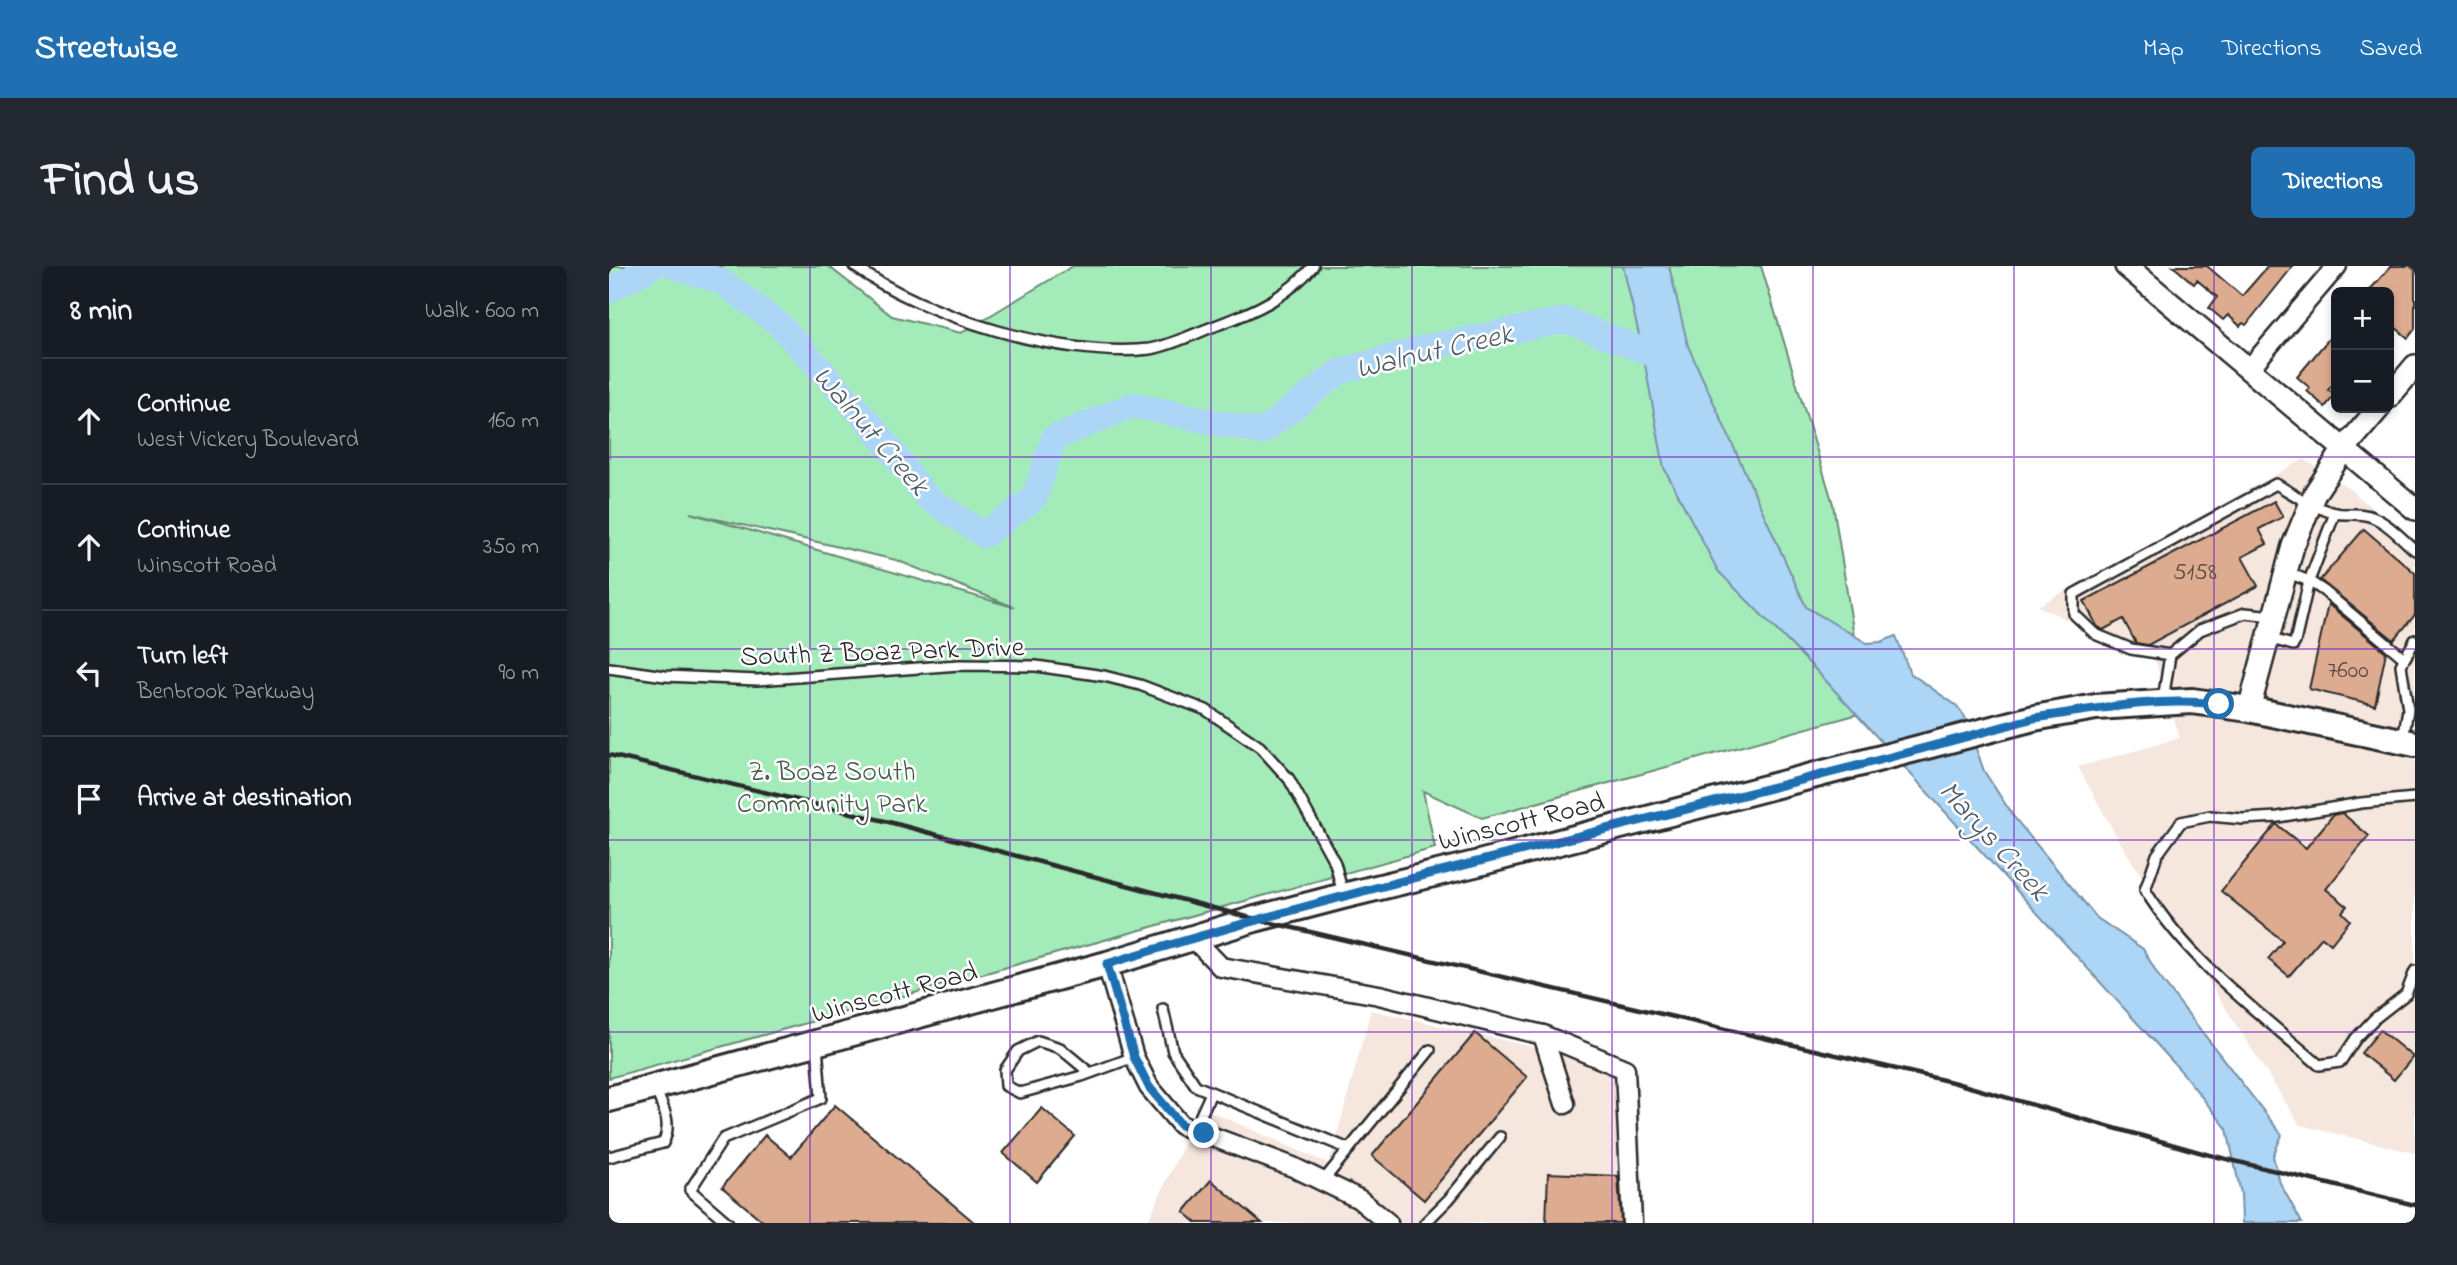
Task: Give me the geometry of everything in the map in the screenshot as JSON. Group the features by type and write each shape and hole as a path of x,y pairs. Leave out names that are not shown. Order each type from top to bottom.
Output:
{"main road":[{"name":"Winscott Road","path":"609,1099 1107,964 1343,896 2015,724 2096,707 2192,701 2249,709 2409,743"}],"street":[{"path":"2126,266 2415,509"},
{"path":"2249,369 2337,266"},
{"path":"2394,391 2415,366"},
{"path":"2249,709 2293,546 2315,493 2344,449 2375,413"},
{"path":"1193,938 1221,967 1379,995 1543,1035 1625,1069 1632,1223"},
{"path":"1107,964 1134,1057 1149,1087 1181,1125 1323,1181 1359,1199 1388,1223"},
{"path":"1543,1035 1565,1104"}],"lane":[{"path":"854,266 878,284 918,303 988,328 1103,351 1153,348 1258,310 1299,282 1313,266"},
{"path":"2170,655 2131,649 2095,634 2074,614 2074,594 2276,484 2311,504 2336,513 2371,516 2415,550"},
{"path":"2268,638 2293,645 2309,582 2336,513"},
{"path":"2286,572 2309,582 2404,658"},
{"path":"2163,702 2170,655 2200,630 2245,613 2274,616"},
{"path":"2409,743 2409,709 2402,675 2404,658 2415,640"},
{"name":"South Z Boaz Park Drive","path":"609,668 665,676 757,680 958,665 1035,666 1104,676 1140,685 1206,710 1259,747 1289,779 1335,863 1343,896"},
{"path":"2415,798 2361,803 2278,817 2243,819 2210,816 2181,821 2157,855 2145,890 2163,918 2212,973 2319,1065 2340,1062 2374,1019 2406,995 2415,971"},
{"path":"1163,1009 1173,1052 1196,1086 1349,1149"},
{"path":"1090,1073 1060,1048 1038,1041 1019,1051 1005,1070 1006,1086 1020,1093 1090,1073 1134,1057"},
{"path":"728,1223 690,1190 723,1139 821,1098 817,1043"},
{"path":"1323,1181 1430,1050"},
{"path":"609,1157 663,1143 669,1122 655,1087"},
{"path":"1194,1130 1211,1093"},
{"path":"1425,1223 1449,1199 1500,1137"}],"shaded area":[{"path":"2304,459 2351,490 2415,545 2415,1153 2300,1125 2118,839 2078,767 2180,738 2155,660 2038,606"},
{"path":"1371,1010 1537,1048 1638,1082 1644,1223 1147,1223 1201,1107 1329,1164"}],"green space":[{"name":"Z. Boaz South Community Park","path":"609,266 828,266 892,316 961,333 1073,266 1761,266 1833,504 1866,712 1482,818 1423,791 1435,848 609,1078","holes":["690,513 896,560 1014,607"]}],"water":[{"name":"Marys Creek","path":"1623,266 1669,266 1688,346 1806,607 1867,643 1881,642 1896,636 1910,673 1957,706 1965,717 1984,771 2013,816 2097,918 2143,949 2158,975 2282,1135 2273,1156 2280,1183 2302,1223 2242,1223 2241,1194 2227,1129 2181,1071 1815,669 1718,571 1664,468 1642,348"}],"building":[{"path":"2173,266 2207,266 2242,296 2268,266 2293,266 2246,325 2243,323 2240,326 2228,315 2223,320 2209,308 2217,297 2197,280 2194,284"},
{"path":"2391,266 2410,266 2415,270 2415,329 2408,338 2394,326 2394,287 2372,287"},
{"path":"2331,336 2331,387 2328,390 2331,392 2331,400 2325,407 2307,391 2310,388 2297,377"},
{"path":"2274,501 2283,517 2259,529 2267,544 2242,557 2258,586 2148,645 2136,643 2123,619 2103,630 2097,626 2084,601"},
{"path":"2364,529 2415,573 2415,615 2394,640 2320,580"},
{"path":"2328,604 2386,652 2375,705 2309,689"},
{"path":"2342,813 2369,836 2326,889 2347,906 2342,912 2350,920 2331,944 2322,937 2289,976 2268,959 2283,941 2221,891 2276,824 2306,848 2333,815"},
{"path":"2380,1030 2413,1057 2394,1080 2361,1053"},
{"path":"1475,1033 1527,1077 1424,1200 1372,1156"},
{"path":"835,1105 975,1223 765,1223 722,1187 765,1135 791,1157"},
{"path":"1042,1108 1075,1136 1037,1182 1003,1153"},
{"path":"1548,1173 1618,1176 1621,1223 1546,1223"},
{"path":"1211,1180 1262,1223 1197,1223 1184,1212"}],"waterway":[{"name":"Walnut Creek","path":"609,290 653,266"},
{"name":"Walnut Creek","path":"674,266 721,281 780,325 873,427 927,497 984,535 1034,498 1054,438 1133,405 1262,432 1339,372 1424,348 1566,320 1665,359"}],"railway":[{"path":"609,755 885,821 1255,919 1952,1082 2206,1154 2415,1205"}],"route":[{"path":"1204,1133 1181,1125 1149,1087 1134,1057 1107,964 1255,919 1849,768 2034,718 2096,707 2192,701 2219,704"}]}
